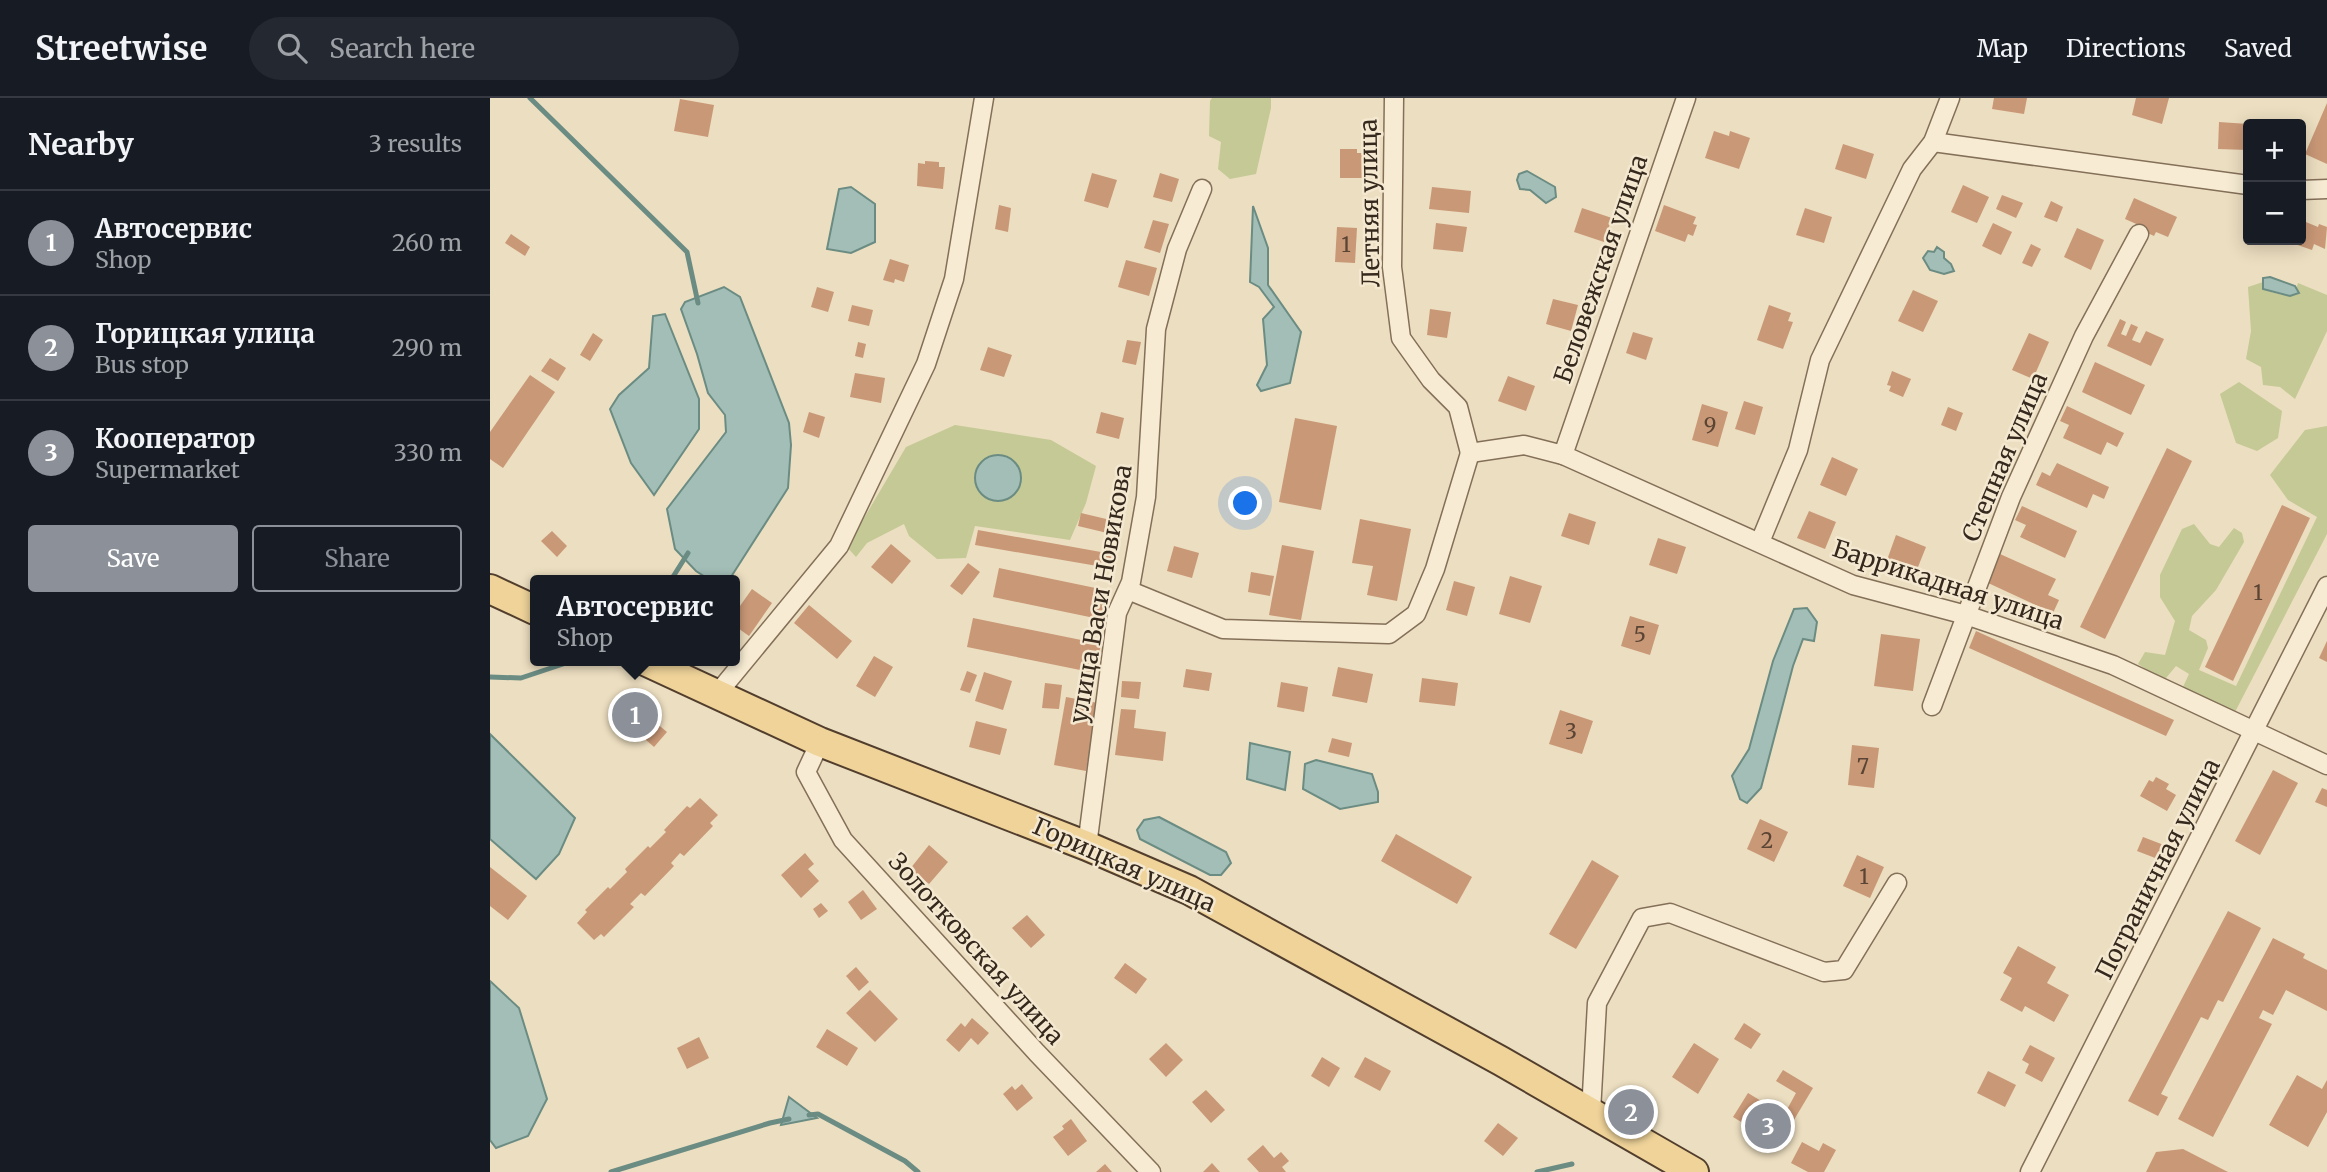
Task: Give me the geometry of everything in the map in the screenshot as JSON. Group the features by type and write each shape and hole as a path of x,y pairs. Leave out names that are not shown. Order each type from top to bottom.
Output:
{"main road":[{"path":"490,589 530,608"},
{"name":"Горицкая улица","path":"656,666 820,742 1087,846 1189,890 1591,1112 1694,1172"}],"street":[{"path":"717,694 839,546 926,364 954,279 984,98"},
{"name":"Летняя улица","path":"1394,98 1392,267 1401,338 1431,380 1458,407 1470,453"},
{"name":"Беловежская улица","path":"1563,455 1686,98"},
{"path":"1760,542 1798,450 1820,360 1912,169 1933,142 1950,98"},
{"path":"1933,142 2243,184"},
{"name":"улица Васи Новикова","path":"1087,846 1117,613 1128,590 1146,497 1156,329 1177,248 1202,188"},
{"path":"2306,191 2327,189"},
{"name":"Степная улица","path":"1932,706 2017,484 2084,336 2139,234"},
{"name":"Баррикадная улица","path":"1470,453 1524,445 1563,455 1853,585 1966,615 2113,665 2327,765"},
{"path":"1128,590 1223,629 1389,634 1416,614 1426,592 1470,453"},
{"name":"Пограничная улица","path":"2030,1172 2327,586"},
{"name":"Золотковская улица","path":"820,742 806,772 843,840 1037,1053 1151,1172"},
{"path":"1591,1112 1597,1003 1642,918 1670,913 1824,972 1844,970 1897,883"}],"green space":[{"path":"1212,98 1271,98 1256,174 1230,179 1218,169 1221,142 1209,136"},
{"path":"2263,282 2263,289 2281,294 2299,293 2296,289 2298,283 2327,295 2327,331 2295,399 2280,387 2263,385 2261,367 2246,359 2251,331 2248,287"},
{"path":"2239,382 2282,411 2278,438 2257,451 2236,443 2220,394"},
{"path":"955,425 1051,440 1096,466 1086,503 1070,540 975,526 966,558 937,559 909,536 904,524 867,543 856,557 847,547 906,447"},
{"path":"2327,426 2327,534 2235,712 2183,687 2189,674 2176,666 2166,678 2158,677 2138,664 2145,652 2165,655 2175,621 2160,597 2160,575 2182,529 2194,524 2210,544 2219,547 2234,528 2242,533 2244,542 2216,590 2192,616 2189,630 2206,640 2208,648 2199,670 2236,686 2317,517 2288,500 2270,475 2305,430"}],"water":[{"path":"1527,171 1555,187 1556,197 1546,203 1530,190 1520,189 1517,180 1519,174"},
{"path":"851,187 875,204 875,242 851,253 827,249 839,189"},
{"path":"1253,206 1268,248 1268,285 1301,332 1290,383 1261,391 1257,385 1267,365 1263,319 1274,307 1259,287 1250,282"},
{"path":"1937,247 1944,252 1944,258 1954,271 1944,274 1930,270 1923,258 1928,251 1934,252"},
{"path":"2270,277 2295,286 2299,293 2290,296 2263,289 2263,278"},
{"path":"724,287 740,297 789,423 791,445 788,488 732,575 702,575 696,571 675,549 667,509 726,432 725,415 708,393 681,309 685,302"},
{"path":"665,314 699,399 699,429 654,495 631,463 610,409 619,395 649,368 653,316"},
{"path":"998,455 1014,462 1021,478 1014,494 998,501 982,494 975,478 982,462"},
{"path":"1807,608 1817,622 1814,641 1803,639 1793,666 1761,788 1747,803 1740,799 1732,776 1749,749 1773,661 1794,609"},
{"path":"490,734 575,818 559,854 536,879 490,839"},
{"path":"1250,743 1290,752 1285,790 1247,779"},
{"path":"1316,760 1372,774 1378,802 1340,809 1303,789 1305,764"},
{"path":"1159,817 1226,852 1231,863 1221,875 1210,875 1140,839 1137,830 1144,820"},
{"path":"490,981 519,1008 547,1099 528,1136 496,1148 490,1140"},
{"path":"789,1097 817,1118 781,1125"}],"building":[{"path":"1994,98 2027,98 2024,114 1992,109"},
{"path":"2136,98 2169,98 2162,124 2132,115"},
{"path":"680,99 714,105 708,137 674,131"},
{"path":"2327,103 2327,164 2306,154"},
{"path":"2219,122 2243,124 2243,150 2218,149"},
{"path":"1714,131 1729,136 1730,131 1750,138 1739,169 1705,158"},
{"path":"1843,144 1874,154 1866,179 1835,169"},
{"path":"1340,149 1357,149 1357,153 1366,153 1366,178 1340,178"},
{"path":"925,161 939,162 939,167 945,167 943,189 917,186 918,163 925,164"},
{"path":"1092,173 1117,180 1108,208 1084,201"},
{"path":"1160,173 1179,179 1172,202 1153,197"},
{"path":"1963,185 1989,197 1977,223 1951,212"},
{"path":"1432,187 1471,191 1469,213 1429,209"},
{"path":"2002,195 2023,203 2016,218 1996,209"},
{"path":"2134,198 2177,217 2168,237 2156,232 2154,236 2125,219"},
{"path":"2051,201 2063,207 2057,222 2044,217"},
{"path":"999,205 1011,208 1008,232 995,229"},
{"path":"1664,205 1696,217 1693,224 1697,225 1693,236 1688,234 1685,242 1655,231"},
{"path":"1582,208 1612,218 1604,242 1574,232"},
{"path":"1805,208 1832,217 1824,243 1796,235"},
{"path":"1153,220 1169,224 1160,253 1144,248"},
{"path":"2306,222 2327,227 2325,249 2314,244 2312,250 2298,245 2306,245"},
{"path":"1436,223 1467,227 1463,252 1433,249"},
{"path":"1993,223 2012,232 2001,255 1982,246"},
{"path":"1337,227 1357,228 1355,263 1335,262"},
{"path":"2077,228 2104,240 2091,270 2064,257"},
{"path":"511,234 530,247 525,256 505,243"},
{"path":"2031,244 2041,249 2032,267 2022,263"},
{"path":"890,259 909,265 904,282 895,279 894,283 883,280"},
{"path":"1126,260 1157,268 1149,296 1118,287"},
{"path":"817,287 834,292 828,312 811,307"},
{"path":"1913,290 1938,301 1923,332 1898,321"},
{"path":"1553,299 1578,305 1571,331 1546,324"},
{"path":"852,305 873,310 869,326 848,321"},
{"path":"1769,305 1791,313 1788,321 1793,322 1783,349 1757,340"},
{"path":"1430,309 1451,312 1447,338 1427,335"},
{"path":"2120,319 2126,322 2121,334 2126,336 2131,324 2138,327 2132,340 2140,343 2146,331 2164,339 2151,366 2107,346"},
{"path":"1633,332 1653,338 1646,360 1626,353"},
{"path":"593,333 603,340 590,361 580,355"},
{"path":"2029,333 2049,342 2033,379 2012,370"},
{"path":"1127,340 1141,342 1136,365 1122,362"},
{"path":"858,342 866,344 863,358 855,356"},
{"path":"988,347 1012,355 1004,377 980,370"},
{"path":"550,358 566,368 558,381 541,371"},
{"path":"2095,362 2145,385 2131,415 2082,392"},
{"path":"1892,371 1911,379 1903,397 1889,391 1891,386 1887,385"},
{"path":"855,373 885,378 881,403 850,397"},
{"path":"530,375 555,392 503,468 490,459 490,432"},
{"path":"1508,376 1535,386 1526,411 1498,401"},
{"path":"1744,401 1763,407 1755,435 1735,429"},
{"path":"1702,404 1728,412 1718,447 1692,440"},
{"path":"2067,406 2124,433 2117,447 2107,442 2101,455 2063,438 2069,425 2060,421"},
{"path":"1948,407 1963,413 1956,431 1941,425"},
{"path":"809,412 825,417 819,438 803,432"},
{"path":"1101,412 1124,418 1119,439 1096,433"},
{"path":"1295,418 1337,426 1321,510 1279,502"},
{"path":"2167,448 2192,461 2105,639 2080,627"},
{"path":"1832,457 1858,469 1846,496 1820,485"},
{"path":"2057,463 2109,487 2104,499 2093,494 2087,508 2036,485 2042,472 2050,476"},
{"path":"2282,505 2310,518 2233,681 2205,667"},
{"path":"2022,506 2077,531 2065,558 2020,537 2026,525 2015,520"},
{"path":"1809,511 1836,522 1825,549 1797,538"},
{"path":"1081,513 1123,523 1120,536 1078,526"},
{"path":"1569,513 1596,522 1589,545 1561,536"},
{"path":"1360,519 1411,529 1397,601 1367,595 1373,566 1352,563"},
{"path":"978,530 1112,554 1109,568 975,545"},
{"path":"552,531 567,546 557,557 541,541"},
{"path":"1896,535 1926,547 1916,572 1887,560"},
{"path":"1658,538 1686,547 1677,574 1649,565"},
{"path":"891,544 911,561 892,584 871,567"},
{"path":"1282,545 1314,551 1301,620 1269,615"},
{"path":"1174,546 1199,553 1192,578 1167,571"},
{"path":"2000,554 2056,579 2048,595 2059,600 2053,613 1986,582"},
{"path":"968,563 980,572 962,595 950,586"},
{"path":"999,568 1110,591 1104,620 993,597"},
{"path":"1251,572 1274,576 1270,596 1248,592"},
{"path":"1510,576 1542,586 1530,623 1499,614"},
{"path":"1454,581 1475,587 1467,616 1446,610"},
{"path":"752,589 772,603 749,636 740,630 740,606"},
{"path":"809,605 852,641 837,659 794,623"},
{"path":"1630,616 1659,625 1650,655 1621,646"},
{"path":"973,618 1101,644 1095,673 967,647"},
{"path":"1976,631 2174,720 2166,736 1969,648"},
{"path":"1881,634 1920,639 1913,691 1874,686"},
{"path":"2327,641 2327,662 2319,658"},
{"path":"874,656 893,667 875,697 856,686"},
{"path":"1338,667 1373,674 1367,703 1332,696"},
{"path":"1186,669 1212,673 1209,691 1183,687"},
{"path":"967,671 977,675 970,693 960,690"},
{"path":"984,672 1012,681 1003,710 975,701"},
{"path":"1422,678 1458,683 1455,706 1419,702"},
{"path":"1122,681 1141,682 1139,699 1121,697"},
{"path":"1281,682 1308,687 1304,712 1277,707"},
{"path":"1045,683 1062,685 1059,709 1042,708"},
{"path":"639,693 652,706 633,725 620,713"},
{"path":"1066,697 1098,703 1086,771 1054,765"},
{"path":"1121,709 1136,710 1134,728 1166,732 1163,761 1115,755"},
{"path":"1560,710 1593,721 1582,754 1549,744"},
{"path":"649,717 667,732 654,747 637,732"},
{"path":"976,721 1007,729 1000,755 969,747"},
{"path":"1332,738 1352,743 1349,757 1328,752"},
{"path":"1852,745 1879,748 1874,788 1848,785"},
{"path":"2273,770 2298,783 2260,855 2235,841"},
{"path":"2156,777 2169,784 2166,789 2176,795 2167,811 2140,796 2149,780 2153,782"},
{"path":"2322,788 2327,790 2327,807 2315,802"},
{"path":"700,798 718,815 710,823 713,826 684,856 680,853 671,863 674,866 645,896 641,893 630,904 634,907 604,937 601,934 594,940 577,923 587,912 585,910 627,872 625,869 666,832 664,830 687,806 690,808"},
{"path":"1760,819 1788,832 1774,862 1747,849"},
{"path":"1396,834 1472,877 1457,904 1381,861"},
{"path":"2143,837 2169,847 2163,861 2137,851"},
{"path":"929,845 948,862 929,884 910,869"},
{"path":"805,853 814,864 808,869 819,881 801,898 781,875"},
{"path":"1857,855 1884,867 1870,898 1843,886"},
{"path":"1592,860 1619,876 1576,949 1549,934"},
{"path":"490,867 527,896 508,920 490,906"},
{"path":"863,890 877,909 861,920 848,902"},
{"path":"821,903 828,911 819,918 813,909"},
{"path":"2228,911 2261,928 2223,1002 2218,1000 2208,1020 2201,1017 2161,1094 2168,1097 2158,1116 2128,1101"},
{"path":"1027,915 1045,935 1031,948 1012,928"},
{"path":"2273,938 2305,954 2303,958 2327,970 2327,1011 2286,990 2273,1015 2263,1010 2259,1018 2272,1024 2213,1137 2178,1119"},
{"path":"2018,946 2056,967 2047,983 2069,995 2054,1022 2025,1006 2022,1012 2000,1000 2012,978 2003,973"},
{"path":"1125,963 1147,979 1136,994 1114,978"},
{"path":"856,967 869,982 859,991 846,976"},
{"path":"870,990 898,1019 875,1042 846,1013"},
{"path":"972,1018 989,1033 978,1045 971,1038 959,1052 946,1040 961,1023 965,1027"},
{"path":"1744,1023 1761,1034 1751,1049 1734,1039"},
{"path":"827,1029 858,1048 847,1066 816,1047"},
{"path":"699,1037 709,1058 687,1069 677,1048"},
{"path":"1166,1043 1183,1060 1166,1077 1149,1059"},
{"path":"1694,1043 1719,1059 1698,1094 1672,1077"},
{"path":"2030,1045 2055,1058 2042,1082 2025,1073 2029,1064 2022,1060"},
{"path":"1322,1057 1340,1068 1329,1087 1311,1076"},
{"path":"1365,1057 1391,1071 1380,1091 1354,1077"},
{"path":"1783,1070 1813,1088 1779,1145 1733,1117 1748,1093 1784,1115 1796,1093 1776,1081"},
{"path":"1988,1071 2016,1085 2005,1107 1977,1093"},
{"path":"2297,1075 2322,1089 2327,1080 2327,1112 2308,1147 2269,1125"},
{"path":"1022,1084 1033,1098 1017,1111 1003,1094 1012,1086 1015,1090"},
{"path":"1206,1090 1225,1110 1211,1123 1192,1102"},
{"path":"1071,1119 1087,1141 1068,1156 1053,1137 1064,1129 1062,1126"},
{"path":"1498,1123 1518,1138 1503,1156 1484,1141"},
{"path":"1802,1142 1819,1151 1823,1143 1836,1150 1824,1172 1808,1172 1791,1163"},
{"path":"1263,1145 1274,1158 1281,1152 1289,1161 1282,1167 1286,1172 1259,1172 1247,1159"},
{"path":"2183,1149 2228,1172 2146,1172 2156,1152"},
{"path":"1212,1163 1220,1172 1203,1172"},
{"path":"1105,1164 1112,1172 1096,1172"}],"waterway":[{"path":"530,98 687,252 698,303"},
{"path":"674,575 688,553"},
{"path":"490,677 521,678 557,666"},
{"path":"809,1115 818,1114 905,1161 918,1172"},
{"path":"611,1172 789,1119"},
{"path":"1537,1172 1572,1164"}],"place":[{"name":"Автосервис","path":"635,715"},
{"name":"Горицкая улица","path":"1631,1112"},
{"name":"Кооператор","path":"1768,1126"}]}
